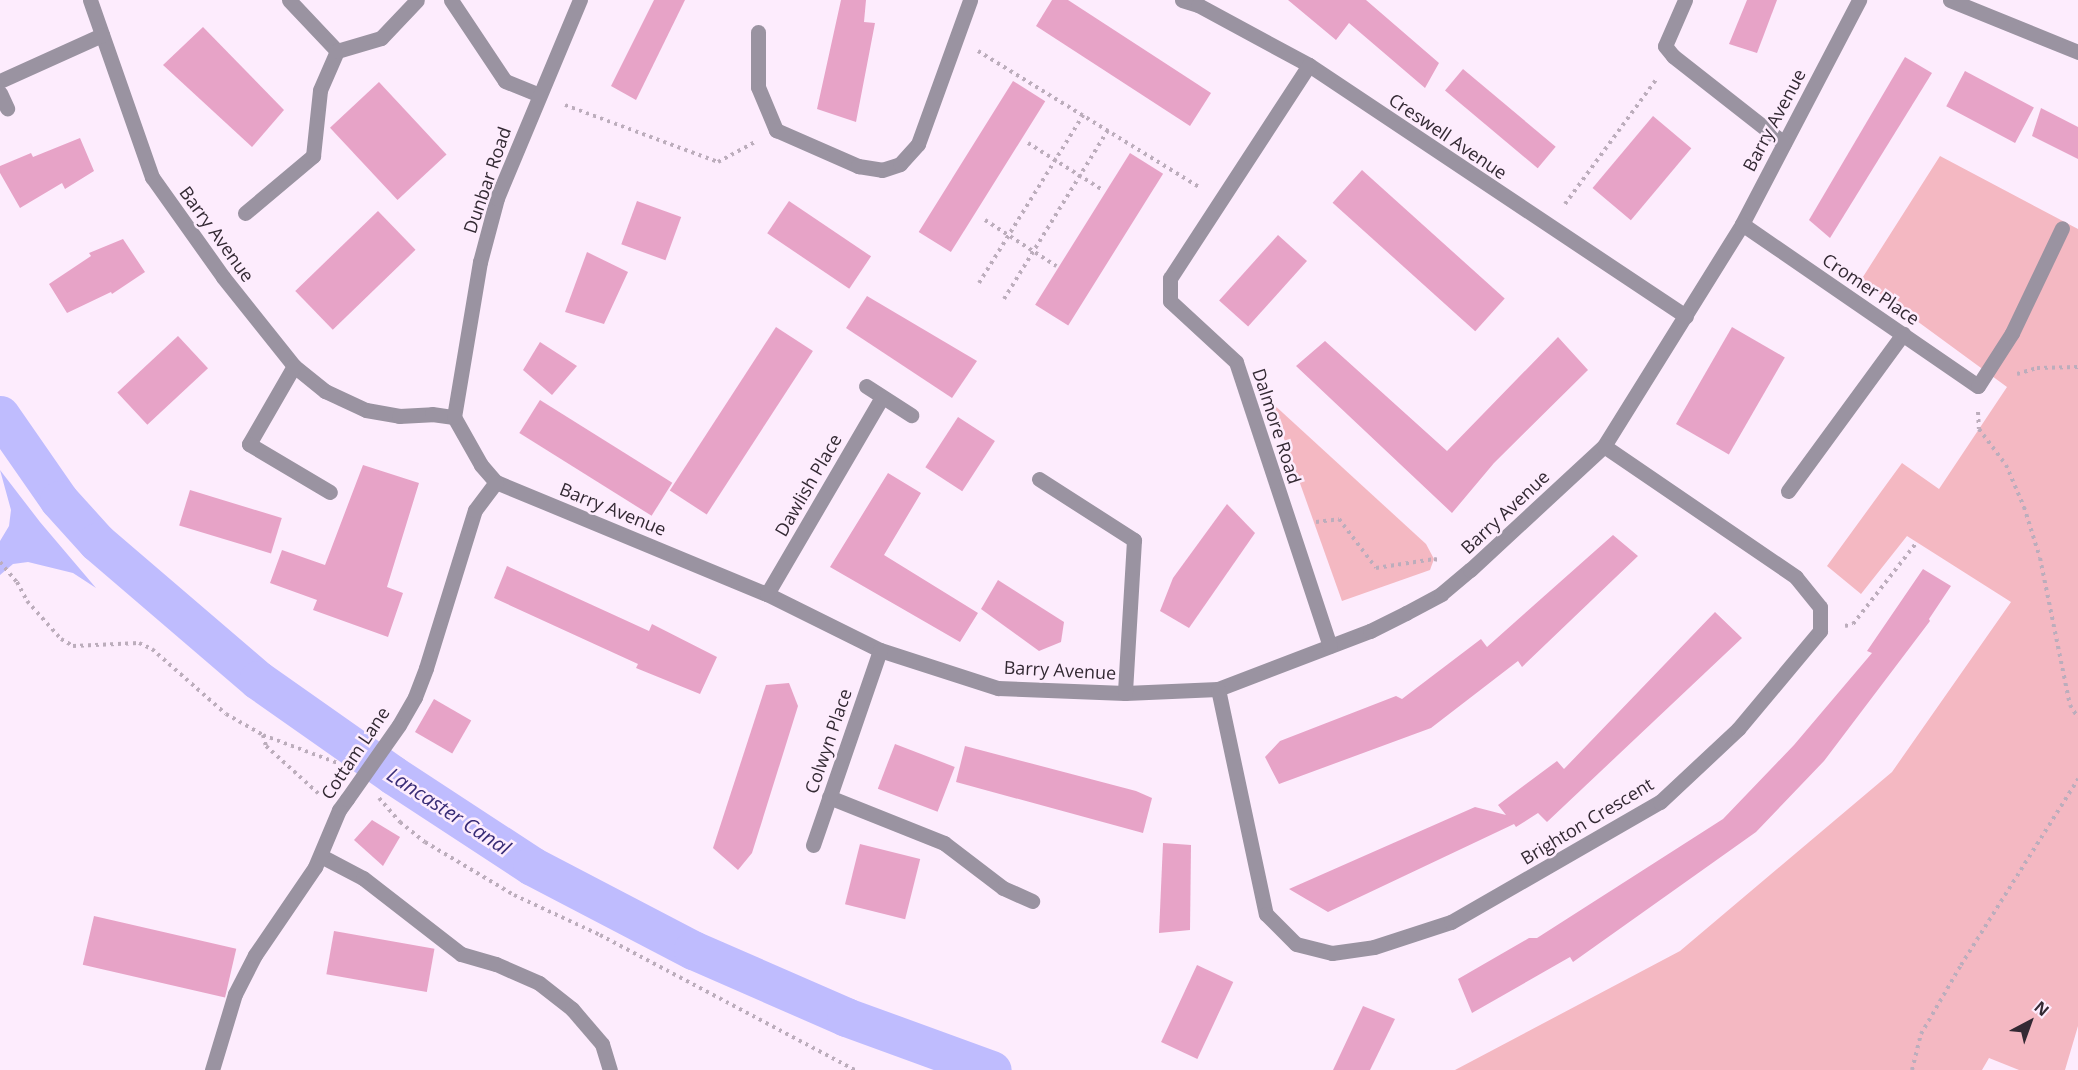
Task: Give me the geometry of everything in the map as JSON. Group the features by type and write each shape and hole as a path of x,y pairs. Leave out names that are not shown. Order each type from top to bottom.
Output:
{"street":[{"name":"Barry Avenue","path":"90,0 152,177 223,277 294,366 325,391 366,410 399,416 432,414 453,417 481,465 496,482 767,594 880,650 998,688 1125,693 1218,688 1370,631 1406,613 1441,594 1470,570 1604,446 1742,224 1859,0"},
{"path":"290,0 337,51"},
{"path":"245,213 313,156 320,90 337,51 381,38 417,0"},
{"path":"451,0 505,81 539,95"},
{"name":"Dunbar Road","path":"453,417 480,262 497,198 580,0"},
{"path":"758,32 758,87 776,130 858,166 882,170 900,164 918,144 970,0"},
{"name":"Creswell Avenue","path":"1182,0 1199,2 1309,65 1514,204 1551,224 1686,316"},
{"path":"1685,0 1665,46 1673,56 1784,143"},
{"path":"1950,0 2078,52"},
{"path":"0,81 102,34"},
{"name":"Dalmore Road","path":"1309,65 1170,278 1170,302 1236,362 1330,646"},
{"path":"0,93 7,108"},
{"name":"Cromer Place","path":"1742,224 1978,386"},
{"path":"1978,386 2012,333 2062,228"},
{"path":"1788,491 1903,334"},
{"path":"294,366 249,444 330,492"},
{"path":"866,386 911,415"},
{"name":"Dawlish Place","path":"767,594 882,397"},
{"path":"1604,446 1796,577 1820,607 1820,631"},
{"path":"1039,479 1134,540 1125,693"},
{"name":"Cottam Lane","path":"212,1070 235,994 255,955 321,856 343,805 399,725 415,697 475,510 496,482"},
{"name":"Brighton Crescent","path":"1218,688 1266,914 1296,944 1332,952 1374,947 1451,922 1660,802 1738,729 1820,631"},
{"name":"Colwyn Place","path":"813,845 880,650"},
{"path":"830,797 944,843 1003,888 1032,901"},
{"path":"321,856 363,878 461,954 496,964 539,983 572,1009 602,1044 610,1070"}],"path":[{"path":"956,37 1221,200"},
{"path":"1551,224 1673,56"},
{"path":"539,95 718,162 776,130"},
{"path":"979,283 1083,116"},
{"path":"1004,299 1108,130"},
{"path":"1028,143 1101,189"},
{"path":"985,220 1056,266"},
{"path":"2078,367 2037,368 1978,386 1979,429 2006,465 2024,507 2040,558 2070,705 2078,718"},
{"path":"1288,522 1339,519 1376,568 1434,559 1470,570"},
{"path":"1820,631 1852,624 1917,542"},
{"path":"0,562 17,582 27,601 61,639 73,646 139,643 152,649 226,714 263,735 341,764"},
{"path":"263,735 266,746 343,805"},
{"path":"1912,1070 1921,1035 1927,1024 2078,779"},
{"path":"375,792 400,822 425,842 514,895 600,935 855,1070"}],"shaded area":[{"path":"1940,156 2078,229 2078,1026 2065,1070 2019,1070 1989,1058 1982,1070 1455,1070 1680,951 1892,772 2011,602 1907,536 1861,594 1827,566 1902,463 1939,489 2007,387 1861,280"},
{"path":"1271,402 1426,544 1434,559 1430,570 1342,601"}],"water":[{"path":"0,470 96,588 73,573 28,562 13,564 0,575 0,541 9,526 11,510"}],"building":[{"path":"654,0 685,0 636,100 611,86"},
{"path":"841,0 866,0 864,22 875,23 856,122 817,109"},
{"path":"1052,0 1068,0 1211,93 1190,126 1036,26"},
{"path":"1288,0 1366,0 1439,63 1425,88 1349,23 1336,40"},
{"path":"1747,0 1777,0 1757,53 1729,44"},
{"path":"203,27 284,110 252,147 163,65"},
{"path":"1905,57 1932,73 1830,238 1809,220"},
{"path":"1463,69 1556,147 1538,168 1445,90"},
{"path":"1965,71 2034,108 2015,143 1946,106"},
{"path":"1013,81 1045,101 951,252 919,232"},
{"path":"379,82 447,154 398,200 330,128"},
{"path":"2041,108 2078,127 2078,159 2032,136"},
{"path":"1653,116 1691,148 1631,220 1593,188"},
{"path":"80,138 94,171 65,189 62,183 20,208 0,173 0,166 31,153 33,157"},
{"path":"1130,153 1163,174 1068,325 1035,305"},
{"path":"1362,170 1505,298 1475,331 1333,203"},
{"path":"637,201 681,217 665,260 621,244"},
{"path":"789,201 871,256 849,289 767,233"},
{"path":"378,211 416,250 333,330 295,291"},
{"path":"1278,235 1307,261 1248,326 1219,300"},
{"path":"123,239 145,272 112,294 111,292 67,313 49,284 91,256 89,253"},
{"path":"587,252 628,272 604,324 565,312"},
{"path":"867,296 977,361 952,398 846,328"},
{"path":"776,327 813,351 707,515 670,491"},
{"path":"1732,327 1785,358 1729,454 1676,424"},
{"path":"178,336 208,368 147,425 117,393"},
{"path":"1558,337 1588,370 1494,463 1452,513 1296,366 1325,341 1447,451"},
{"path":"540,342 577,366 552,395 523,370"},
{"path":"540,400 672,483 652,516 519,433"},
{"path":"958,417 995,441 962,491 925,467"},
{"path":"363,465 419,483 387,587 403,593 388,637 313,610 317,600 270,583 282,550 325,565"},
{"path":"888,473 921,493 884,555 978,613 960,642 830,567"},
{"path":"190,490 282,518 271,553 179,525"},
{"path":"1227,504 1255,533 1189,628 1160,611 1173,578"},
{"path":"1613,535 1638,556 1522,667 1518,661 1431,728 1279,784 1265,757 1280,741 1396,696 1402,699 1481,639 1487,647"},
{"path":"507,566 649,631 652,624 717,657 700,694 636,668 638,664 494,598"},
{"path":"1923,569 1951,586 1929,619 1930,621 1824,761 1756,832 1573,962 1570,957 1472,1013 1458,979 1529,938 1537,938 1723,819 1794,745 1872,653 1867,651"},
{"path":"998,580 1064,622 1061,642 1039,651 981,609"},
{"path":"1715,612 1742,638 1547,822 1538,813 1516,827 1514,824 1328,912 1289,889 1475,807 1506,815 1498,805 1557,761 1564,769"},
{"path":"789,683 798,706 752,853 738,870 713,848 766,685"},
{"path":"434,699 471,720 452,753 415,732"},
{"path":"895,744 955,767 938,812 878,789"},
{"path":"965,746 1136,791 1152,798 1143,833 956,782"},
{"path":"372,820 400,837 383,866 354,840"},
{"path":"1163,843 1191,845 1190,930 1159,933"},
{"path":"860,844 920,859 905,919 845,904"},
{"path":"94,916 236,949 225,998 83,965"},
{"path":"334,931 434,949 427,992 326,974"},
{"path":"1197,965 1233,982 1197,1059 1161,1042"},
{"path":"1363,1006 1395,1019 1370,1070 1333,1070"}],"waterway":[{"name":"Lancaster Canal","path":"0,415 59,500 97,542 258,680 393,775 532,866 693,950 846,1017 992,1070"}]}
